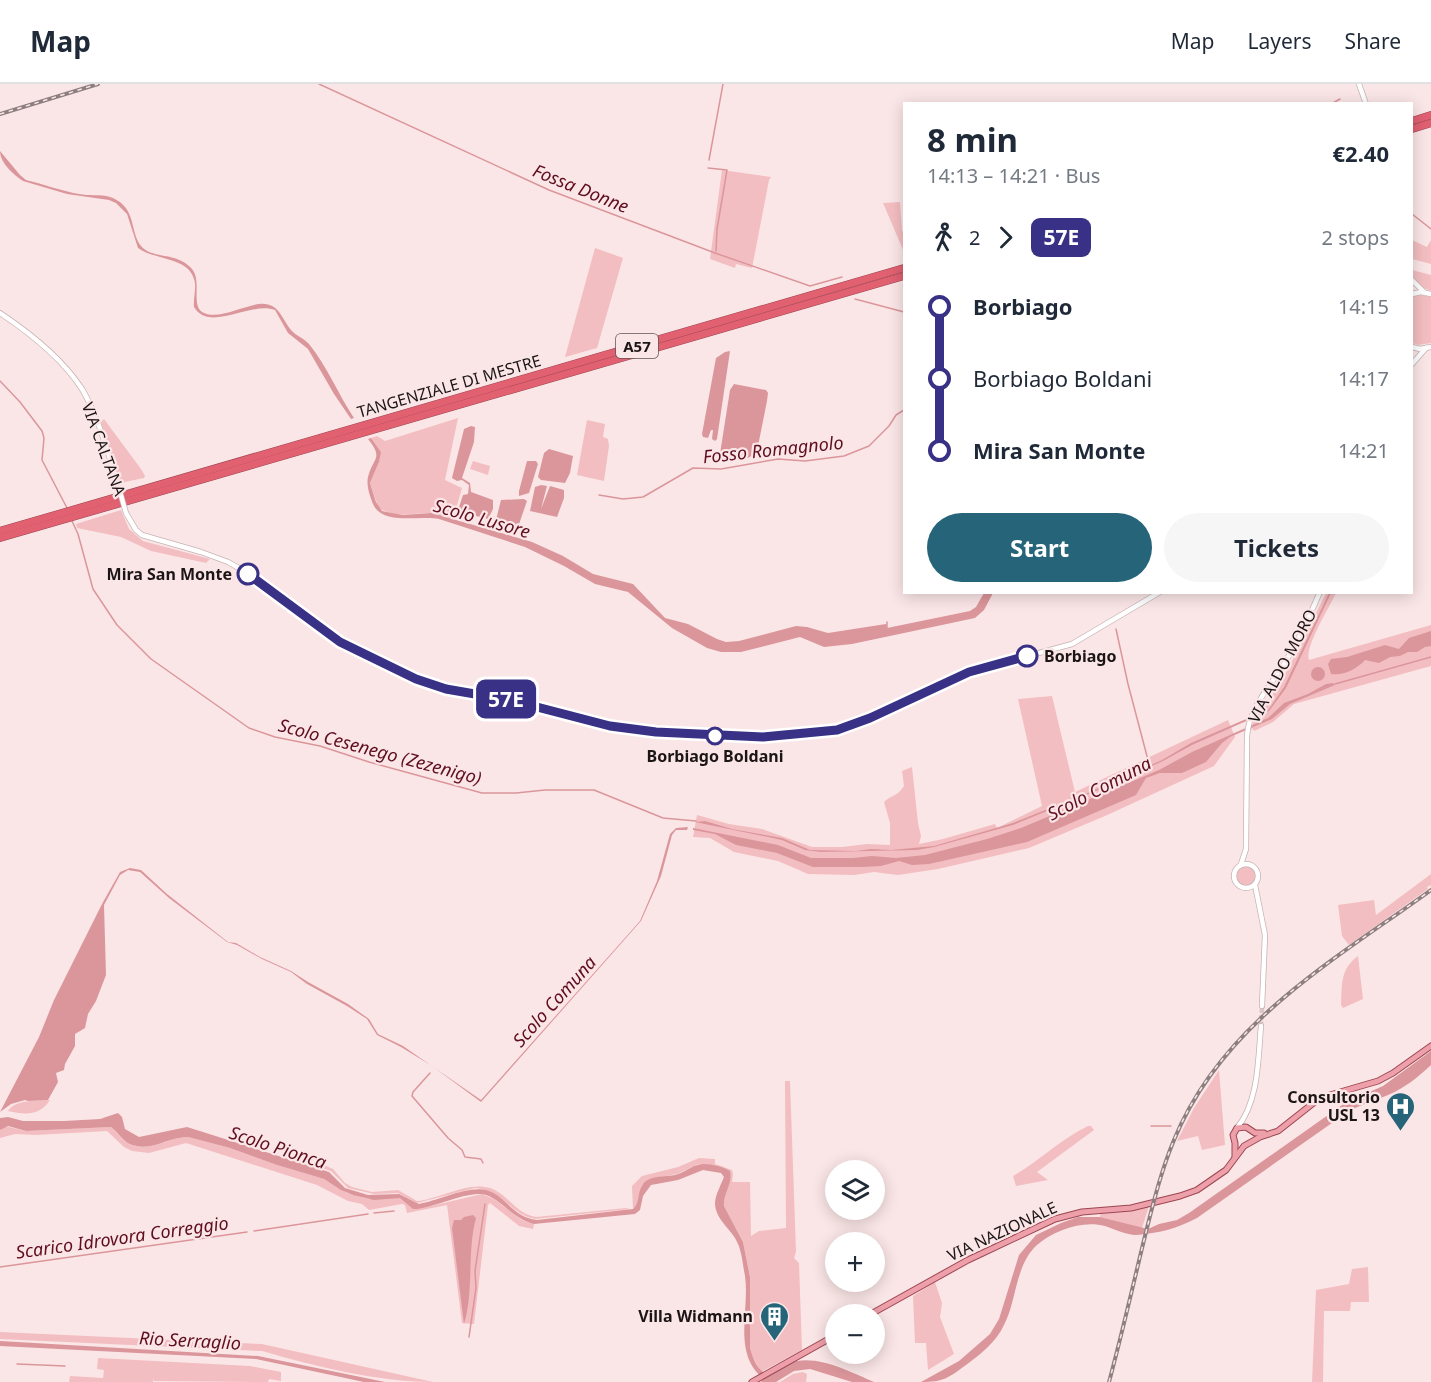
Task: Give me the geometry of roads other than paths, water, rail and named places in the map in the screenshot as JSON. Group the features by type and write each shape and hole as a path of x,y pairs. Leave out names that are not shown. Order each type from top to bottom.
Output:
{"highway":[{"path":"1413,121 1431,115"},
{"path":"1413,129 1431,123"},
{"name":"TANGENZIALE DI MESTRE","path":"0,538 76,512 349,429 903,268"},
{"name":"TANGENZIALE DI MESTRE","path":"76,512 361,434 903,276"},
{"name":"TANGENZIALE DI MESTRE","path":"0,531 64,516"}],"main road":[{"path":"1359,84 1365,102"},
{"path":"1413,281 1428,293"},
{"path":"1413,294 1428,293"},
{"name":"VIA CALTANA","path":"0,313 40,343 80,387 103,437 126,513 135,530 142,535 228,562 244,571 340,642 416,679 446,689 510,700 610,726 674,734 783,736 847,727 969,672 1065,647 1157,594"},
{"path":"1413,347 1429,348"},
{"path":"1413,363 1429,348"},
{"name":"VIA ALDO MORO","path":"1241,864 1246,849 1247,736 1254,711 1288,657 1319,594"},
{"name":"VIA ALDO MORO","path":"1246,849 1252,865"},
{"path":"1244,888 1250,888 1258,880 1258,872 1252,865 1241,864 1235,870 1234,876 1238,885 1244,888 1257,903"},
{"path":"1255,885 1265,935 1262,1006"},
{"path":"1252,1141 1247,1119 1257,1065 1261,1026"},
{"path":"1236,1143 1244,1146 1275,1132 1322,1098 1378,1081 1431,1046"},
{"path":"1235,1158 1236,1143 1233,1135 1248,1110"},
{"path":"1237,1128 1244,1126 1258,1133 1266,1133 1288,1124"},
{"name":"VIA NAZIONALE","path":"885,1307 968,1260 1055,1219 1076,1213 1117,1210 1153,1203 1197,1190 1226,1170 1244,1146"},
{"path":"752,1382 825,1341"}],"water":[{"path":"0,151 26,180 72,193 106,196 121,203 128,212 139,244 143,248 154,254 180,260 192,269 196,280 197,304 202,312 215,315 259,304 275,308 291,330 307,342 315,353 354,418 351,419 334,394 308,349 288,333 275,310 254,309 220,317 201,314 194,307 195,282 191,272 178,263 145,252 138,248 127,214 116,203 67,194 23,181 5,164"},
{"path":"730,351 715,441 712,439 713,430 708,438 703,437 702,434 716,358"},
{"path":"734,384 766,390 767,401 757,451 754,455 745,459 719,460 730,390"},
{"path":"475,427 474,442 462,478 470,483 471,492 493,500 493,509 488,519 460,512 459,507 463,495 468,494 469,485 462,480 457,481 452,478 464,429"},
{"path":"371,438 381,452 370,483 376,502 382,511 402,515 432,513 532,542 563,556 593,574 633,584 665,618 688,624 726,642 739,641 796,626 828,633 886,624 887,628 970,611 976,607 983,594 992,594 984,610 975,618 852,644 824,647 800,637 741,652 721,652 707,648 672,628 628,592 595,584 525,547 439,519 393,517 378,511 373,504 368,487 368,477 376,455 368,439"},
{"path":"549,449 573,456 570,473 565,483 541,480 538,477 544,453"},
{"path":"527,461 536,461 538,464 529,493 519,496 519,491"},
{"path":"547,486 541,509 550,486 564,490 564,498 557,517 530,511 535,487"},
{"path":"524,499 527,501 518,527 496,520 501,500"},
{"name":"Scolo Comuna","path":"1331,594 1286,688 1269,711 1192,745 1163,761 1013,825 934,847 917,850 821,852 805,850 782,840 695,822 705,821 732,829 782,838 810,850 891,850 934,846 1013,823 1162,760 1191,743 1269,709 1284,687"},
{"path":"1431,631 1431,646 1417,652 1390,657 1379,663 1365,660 1350,671 1331,674 1328,664 1331,659 1347,657 1385,645 1399,649 1409,638"},
{"path":"1315,667 1321,667 1325,674 1321,681 1315,681 1311,677 1311,671"},
{"path":"1333,683 1335,685 1290,704 1272,719 1230,737 1206,762 1182,773 1160,773 1146,778 1136,795 1027,842 929,864 912,865 899,861 881,866 813,867 777,853 736,845 715,834 693,830 693,828 778,845 811,858 872,856 896,858 925,855 1021,828 1159,770 1192,752 1268,718 1284,703"},
{"path":"688,827 687,830 676,830 672,835 661,876 641,921 481,1102 434,1067 481,1100 640,921 657,881 670,834 676,828"},
{"path":"130,868 141,870 167,894 228,942 236,943 291,971 348,1004 369,1019 378,1034 403,1046 431,1065 377,1035 367,1019 291,972 227,942 169,898 140,872 128,870 120,875 104,905 106,975 96,1001 88,1014 85,1028 75,1034 75,1046 64,1070 56,1073 58,1082 48,1100 25,1100 11,1104 0,1112 39,1037 54,1000 102,904 120,872"},
{"path":"1431,1051 1431,1065 1411,1082 1394,1092 1349,1111 1189,1222 1167,1230 1136,1235 1096,1224 1078,1225 1044,1240 1037,1245 1024,1262 1008,1315 1001,1331 992,1342 950,1376 941,1380 921,1382 959,1361 990,1334 999,1319 1019,1255 1036,1235 1078,1217 1100,1217 1148,1229 1177,1220 1345,1103 1383,1086"},
{"path":"118,1113 122,1117 125,1129 139,1137 187,1127 329,1172 345,1188 368,1195 399,1194 419,1204 464,1191 481,1189 495,1194 516,1212 537,1220 633,1209 637,1204 641,1187 650,1179 678,1174 700,1164 721,1167 730,1171 731,1176 724,1206 743,1242 750,1277 750,1348 758,1367 768,1375 793,1362 817,1361 836,1366 874,1382 852,1382 810,1369 794,1371 776,1382 761,1382 763,1378 754,1368 745,1344 746,1289 740,1251 736,1239 716,1210 716,1197 724,1177 721,1173 703,1170 678,1180 651,1185 643,1196 640,1210 635,1214 534,1224 520,1218 486,1195 470,1195 413,1209 400,1198 374,1200 353,1195 324,1179 230,1148 188,1137 144,1147 123,1140 111,1127 26,1131 8,1126 0,1130 0,1118 8,1117 23,1121 100,1119"},
{"path":"473,1215 476,1218 473,1231 469,1299 464,1324 452,1228 454,1220"},
{"path":"0,1341 258,1356 385,1382 364,1382 256,1359 0,1346"}],"waterway":[{"name":"Fossa Donne","path":"319,84 549,190 715,253 810,286 842,277"},
{"path":"709,160 723,84"},
{"path":"1335,102 1340,99"},
{"path":"708,168 727,170 717,229 716,251"},
{"path":"1413,215 1431,229"},
{"name":"Fossa Donne","path":"855,299 903,312"},
{"name":"Scolo Cesenego (Zezenigo)","path":"0,381 20,402 42,431 44,438 42,460 67,508"},
{"name":"Fosso Romagnolo","path":"599,495 623,499 643,497 693,468 721,469 778,459 805,461 844,456 869,446 889,426 896,415 903,411"},
{"name":"Scolo Cesenego (Zezenigo)","path":"72,521 78,534 93,589 117,625 151,659 249,728 482,793 594,790 663,818 696,821"},
{"path":"887,622 887,630"},
{"name":"Fosso Romagnolo","path":"1116,629 1148,760"},
{"path":"1335,684 1431,657"},
{"path":"430,1073 412,1096 448,1138 462,1150 465,1157 481,1159 483,1163"},
{"path":"1151,1126 1171,1126"},
{"path":"469,1337 476,1288 475,1271 485,1204"},
{"name":"Scarico Idrovora Correggio","path":"374,1213 394,1211"},
{"name":"Scarico Idrovora Correggio","path":"254,1231 368,1214"},
{"name":"Scarico Idrovora Correggio","path":"0,1267 247,1232"},
{"path":"17,1364 65,1366"}],"tunnel":[{"path":"1261,1026 1262,1006"}],"railway":[{"path":"0,114 98,84"},
{"path":"1109,1382 1161,1176 1174,1140 1195,1099 1221,1062 1251,1028 1284,998 1319,969 1431,890"}],"place":[{"name":"Mira San Monte","path":"248,574"},
{"name":"Borbiago","path":"1027,656"},
{"name":"Borbiago Boldani","path":"715,736"},
{"name":"Consultorio USL 13","path":"1401,1132"},
{"name":"Villa Widmann","path":"774,1342"}],"water label":[{"name":"Scolo Lusore","path":"482,518"},
{"name":"Scolo Pionca","path":"278,1147"},
{"name":"Rio Serraglio","path":"190,1340"}]}
